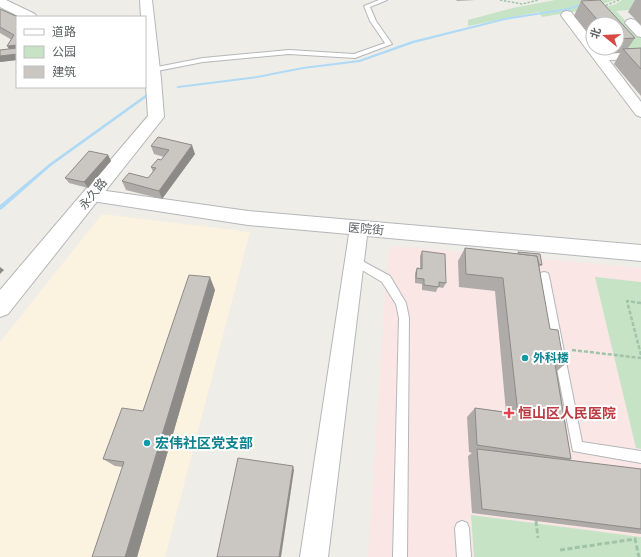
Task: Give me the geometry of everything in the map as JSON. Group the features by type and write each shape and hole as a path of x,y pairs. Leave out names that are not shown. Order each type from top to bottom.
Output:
{"main road":[{"name":"永久路","path":"0,307 156,117 150,75 146,0"},
{"path":"0,2 28,16"}],"street":[{"path":"567,15 641,112"},
{"path":"631,23 641,33"},
{"path":"598,57 641,55"},
{"name":"医院街","path":"92,195 248,218 641,253"},
{"path":"314,557 360,228"}],"lane":[{"path":"150,75 203,60 289,52 355,56 389,44 372,20 367,6 384,0"},
{"path":"355,261 386,279 401,303 404,318 400,557"},
{"path":"544,276 577,447 641,457"},
{"path":"462,528 464,557"}],"path":[{"path":"500,0 522,4 539,0"},
{"path":"601,7 619,0"},
{"path":"558,348 641,357 627,301 641,303"},
{"path":"536,521 538,538"},
{"path":"560,550 634,539 639,557"}],"shaded area":[{"path":"102,214 250,232 165,557 0,557 0,342"},
{"name":"恒山区人民医院","path":"394,246 641,268 641,557 368,557 388,250"}],"green space":[{"path":"555,0 615,0 584,10 542,17 539,12 468,26 468,20 513,8"},
{"path":"622,0 641,0 641,9 616,11 621,16 602,16 592,11 616,4"},
{"path":"625,20 641,37 641,52 629,53 625,43"},
{"path":"595,277 641,282 641,449 636,448"},
{"path":"471,515 641,537 641,557 474,557"}],"building":[{"path":"600,0 615,16 594,16 581,1"},
{"path":"0,9 16,16 16,45 7,46 14,35 0,27"},
{"path":"625,27 635,38 625,39"},
{"path":"16,48 16,54 0,56 0,50"},
{"path":"641,48 641,69 625,51 625,49"},
{"path":"158,137 192,145 159,191 122,181 129,173 148,178 156,168 151,167 158,159 161,160 169,150 151,146"},
{"path":"89,151 108,155 84,182 65,178"},
{"name":"外科楼","path":"465,248 537,256 550,329 558,330 564,365 555,364 571,459 477,445 475,408 518,414 503,278 466,274"},
{"path":"422,251 445,254 446,283 439,282 439,287 424,285 424,279 416,278 417,268 422,269"},
{"path":"518,252 540,254 542,265 539,264 537,256 519,254"},
{"path":"189,275 210,277 125,557 92,557 124,462 103,459 122,408 143,411"},
{"path":"477,449 641,469 641,529 482,509"},
{"path":"238,458 293,466 279,557 217,557"}],"waterway":[{"path":"178,87 257,77 303,68 360,61 413,42 505,19 568,9 597,0"},
{"path":"0,208 50,165 149,94"}],"place":[{"name":"外科楼","path":"525,358"},
{"name":"恒山区人民医院","path":"509,413"},
{"name":"宏伟社区党支部","path":"147,443"}]}
